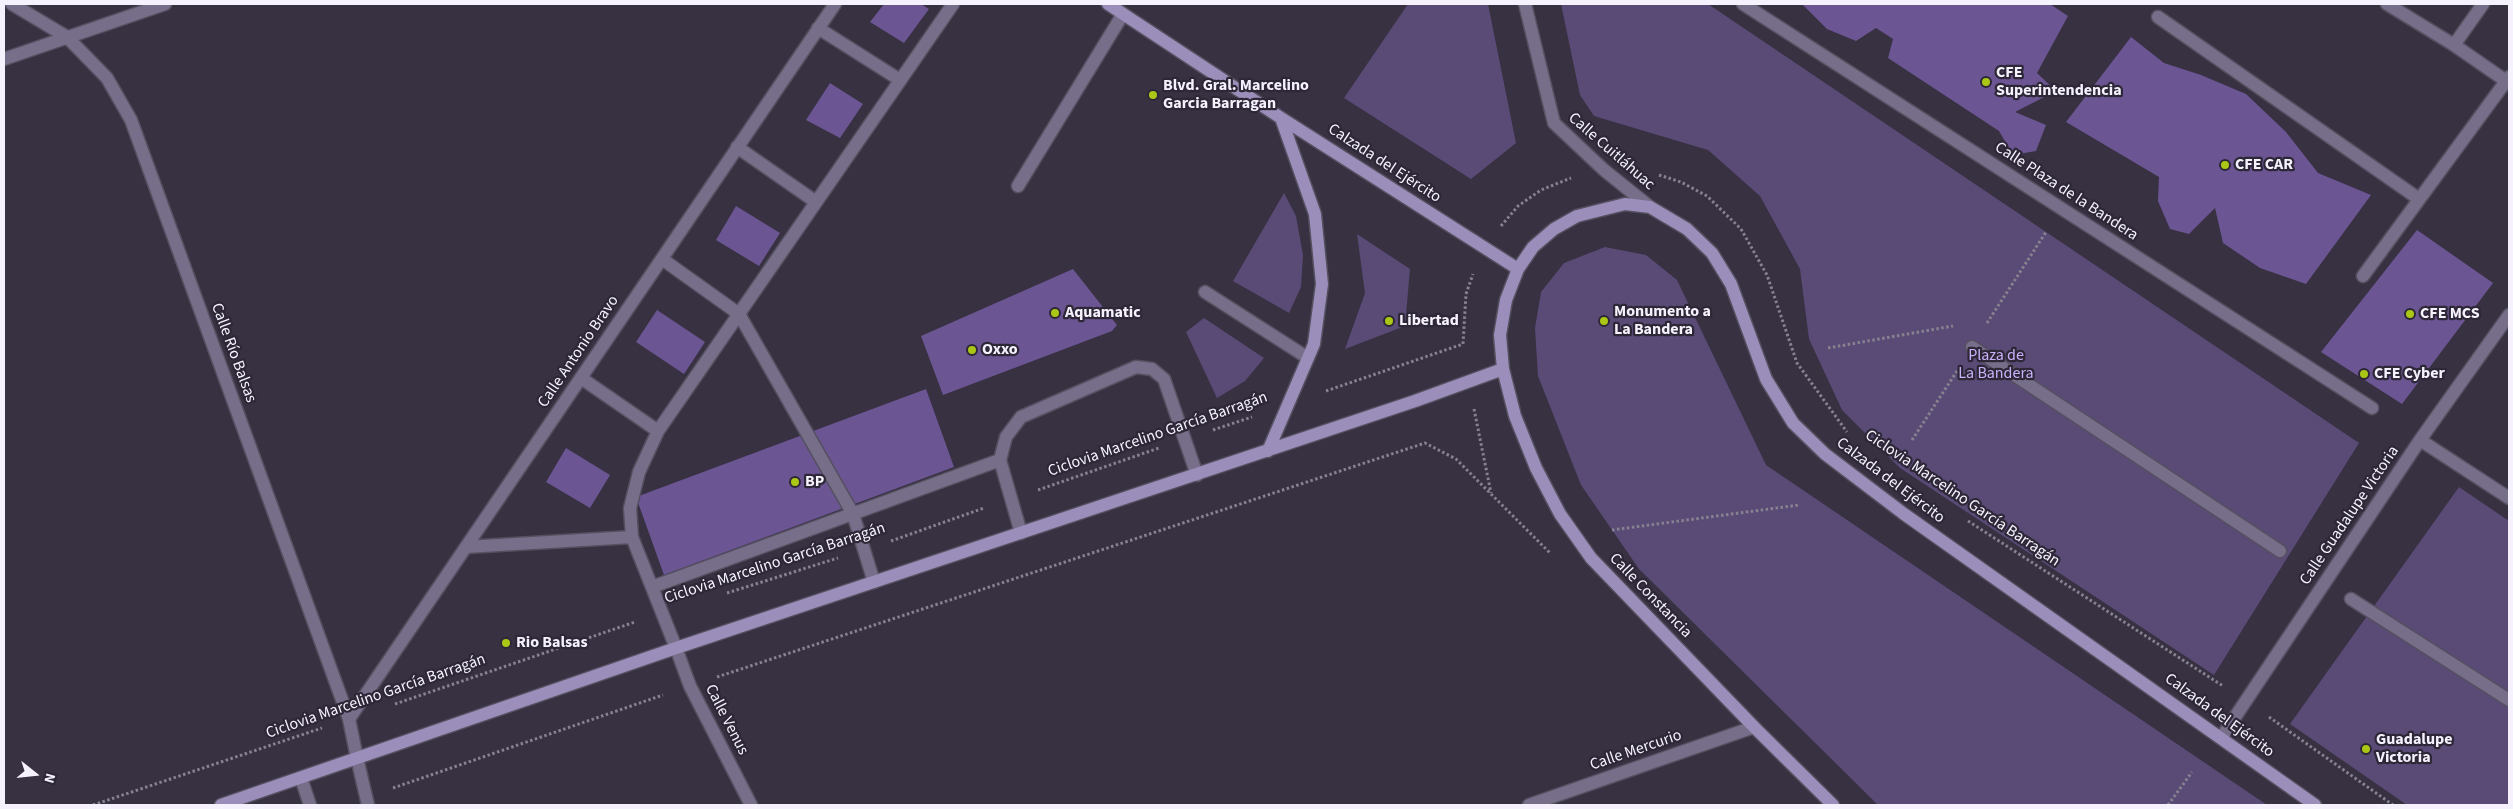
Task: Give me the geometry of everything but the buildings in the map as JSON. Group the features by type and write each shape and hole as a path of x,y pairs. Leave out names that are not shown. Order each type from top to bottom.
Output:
{"main road":[{"name":"Calzada del Ejército","path":"1108,4 1281,118 1518,268"},
{"path":"1268,451 1314,344 1322,284 1315,214 1281,118"},
{"name":"Calzada del Ejército","path":"1503,369 1500,335 1506,300 1518,268 1540,241 1554,229 1577,216 1625,204 1650,207 1686,229 1712,253 1731,284 1766,379 1792,423 1825,454 1904,514 2315,805"},
{"path":"222,805 676,648 1197,475 1503,369"},
{"name":"Calle Constancia","path":"1503,369 1515,416 1536,468 1577,539 1591,558 1754,727 1833,805"}],"street":[{"name":"Calle Río Balsas","path":"12,4 67,36 107,78 131,120 349,719 367,801"},
{"path":"4,59 165,4"},
{"name":"Calle Antonio Bravo","path":"349,719 835,4"},
{"name":"Calle Venus","path":"751,805 690,686 632,537 630,508 639,472 658,431 953,4"},
{"name":"Calle Cuitláhuac","path":"1525,4 1554,123 1604,170 1650,207"},
{"name":"Calle Plaza de la Bandera","path":"1743,4 2372,408"},
{"path":"2363,276 2508,80 2454,44 2387,4"},
{"path":"2454,44 2483,4"},
{"path":"1018,186 1124,14"},
{"path":"2158,17 2419,199"},
{"path":"818,28 900,80"},
{"path":"737,147 816,202"},
{"path":"662,259 740,314 853,514 874,582"},
{"path":"1205,292 1308,358"},
{"name":"Calle Guadalupe Victoria","path":"2221,738 2420,440 2509,315"},
{"path":"1972,347 2280,551"},
{"path":"1021,533 1000,460 1006,437 1021,417 1136,368 1152,369 1164,379 1197,475"},
{"path":"581,378 658,431"},
{"path":"2420,440 2509,498"},
{"path":"652,586 1000,460"},
{"path":"466,548 632,537"},
{"path":"2352,599 2509,700"},
{"name":"Calle Mercurio","path":"1529,805 1754,727"},
{"path":"301,778 310,805"}],"path":[{"path":"1491,494 1468,381 1463,344 1466,294 1484,247 1518,206 1541,190 1566,179 1604,170"},
{"name":"Ciclovia Marcelino García Barragán","path":"1653,174 1681,182 1707,196 1741,229 1767,275 1796,363 1848,434"},
{"path":"1980,322 1989,320"},
{"path":"1828,348 1961,325"},
{"name":"Ciclovia Marcelino García Barragán","path":"717,596 864,550 1463,344"},
{"path":"367,801 690,686 1425,443 1456,459 1551,554"},
{"path":"1612,530 1799,504"},
{"name":"Ciclovia Marcelino García Barragán","path":"1967,521 2246,701 2393,805"},
{"name":"Ciclovia Marcelino García Barragán","path":"92,805 662,613"},
{"path":"2168,805 2192,772"}],"green space":[{"path":"1408,4 1488,4 1516,143 1471,179 1344,98"},
{"name":"Plaza de La Bandera","path":"1561,4 1708,4 2359,443 2214,675 1900,468 1842,410 1809,339 1800,269 1760,196 1708,150 1594,116 1580,95"},
{"path":"1284,193 1296,216 1303,255 1301,287 1289,313 1233,281"},
{"path":"1357,234 1410,269 1405,326 1345,349 1365,293"},
{"path":"1605,247 1646,255 1677,280 1766,465 2267,805 1878,805 1639,569 1581,485 1538,376 1535,328 1541,292 1564,263"},
{"path":"1204,318 1264,358 1245,381 1217,398 1186,332"},
{"path":"2459,487 2509,521 2509,805 2407,805 2290,724"}],"place":[{"name":"CFE Superintendencia","path":"1986,82"},
{"name":"Blvd. Gral. Marcelino Garcia Barragan","path":"1153,95"},
{"name":"CFE CAR","path":"2225,165"},
{"name":"Aquamatic","path":"1055,313"},
{"name":"CFE MCS","path":"2410,314"},
{"name":"Libertad","path":"1389,321"},
{"name":"Monumento a La Bandera","path":"1604,321"},
{"name":"Oxxo","path":"972,350"},
{"name":"CFE Cyber","path":"2364,374"},
{"name":"BP","path":"795,482"},
{"name":"Rio Balsas","path":"506,643"},
{"name":"Guadalupe Victoria","path":"2366,749"}]}
